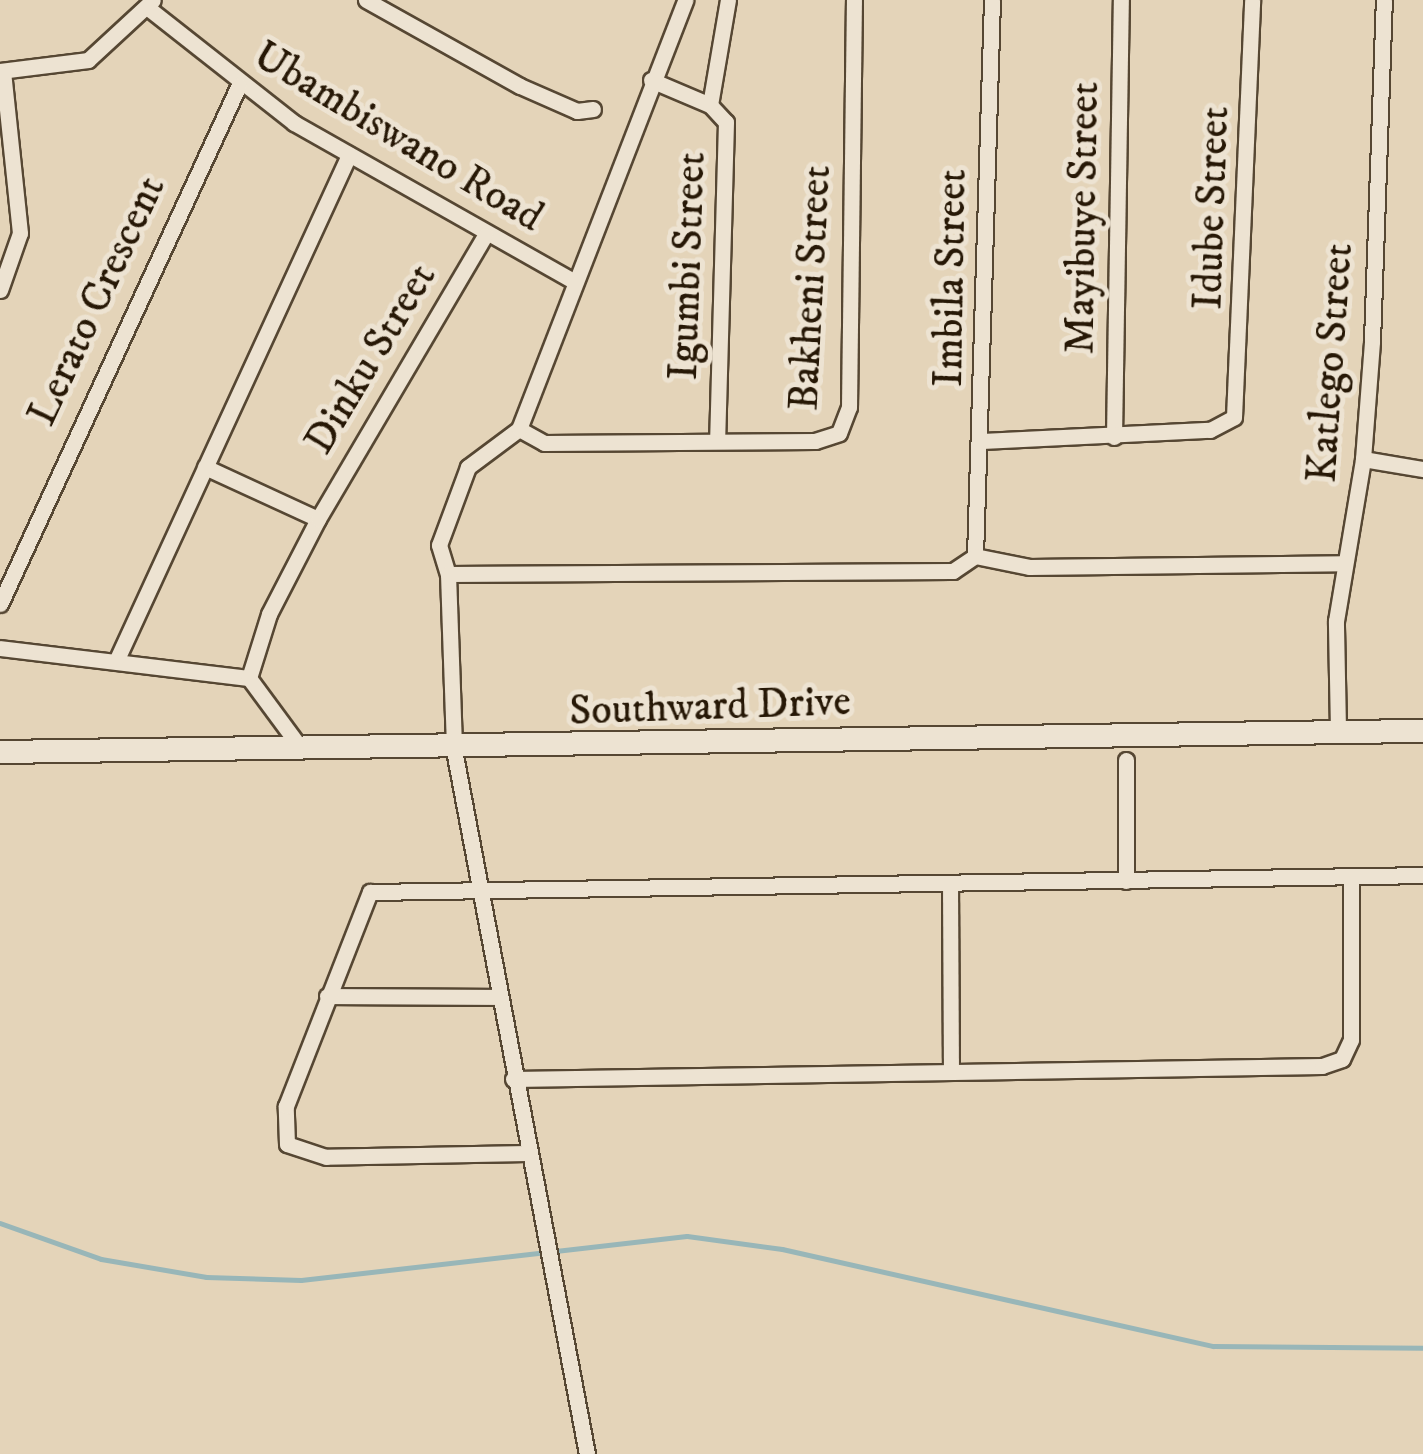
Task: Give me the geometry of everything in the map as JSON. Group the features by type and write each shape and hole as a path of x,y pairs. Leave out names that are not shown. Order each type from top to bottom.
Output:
{"main road":[{"name":"Southward Drive","path":"0,752 454,750 1423,731"}],"street":[{"path":"366,0 520,86 577,111 593,109"},
{"path":"587,1454 513,1079 454,750 448,574 439,546 461,480 478,456 519,429 572,280 685,0"},
{"path":"710,105 728,0"},
{"name":"Bakheni Street","path":"519,429 544,443 815,441 846,423 854,0"},
{"name":"Imbila Street","path":"975,556 982,441 992,0"},
{"name":"Mayibuye Street","path":"1114,437 1122,0"},
{"name":"Idube Street","path":"1114,437 1220,430 1234,417 1252,0"},
{"name":"Katlego Street","path":"1338,730 1344,563 1363,459 1384,0"},
{"path":"0,290 20,233 1,71 88,60 150,4"},
{"name":"Ubambiswano Road","path":"150,4 239,85 485,234 572,280"},
{"name":"Igumbi Street","path":"651,80 722,112 727,134 717,441"},
{"name":"Lerato Crescent","path":"0,604 239,85"},
{"path":"118,657 349,154"},
{"name":"Dinku Street","path":"249,678 270,614 318,519 485,234"},
{"path":"982,441 1114,437"},
{"path":"1363,459 1423,469"},
{"name":"Dinku Street","path":"205,466 318,519"},
{"path":"448,574 953,571 975,556 1030,567 1344,563"},
{"path":"0,648 118,657 249,678 303,752"},
{"path":"1126,760 1126,880"},
{"path":"527,1153 292,1150 286,1106 370,892 1423,874"},
{"path":"513,1079 1304,1068 1342,1059 1351,1040 1351,876"},
{"path":"950,883 951,1072"},
{"path":"327,996 500,997"}],"waterway":[{"path":"0,1223 101,1259 206,1277 301,1280 687,1236 782,1249 1213,1346 1423,1348"}]}
